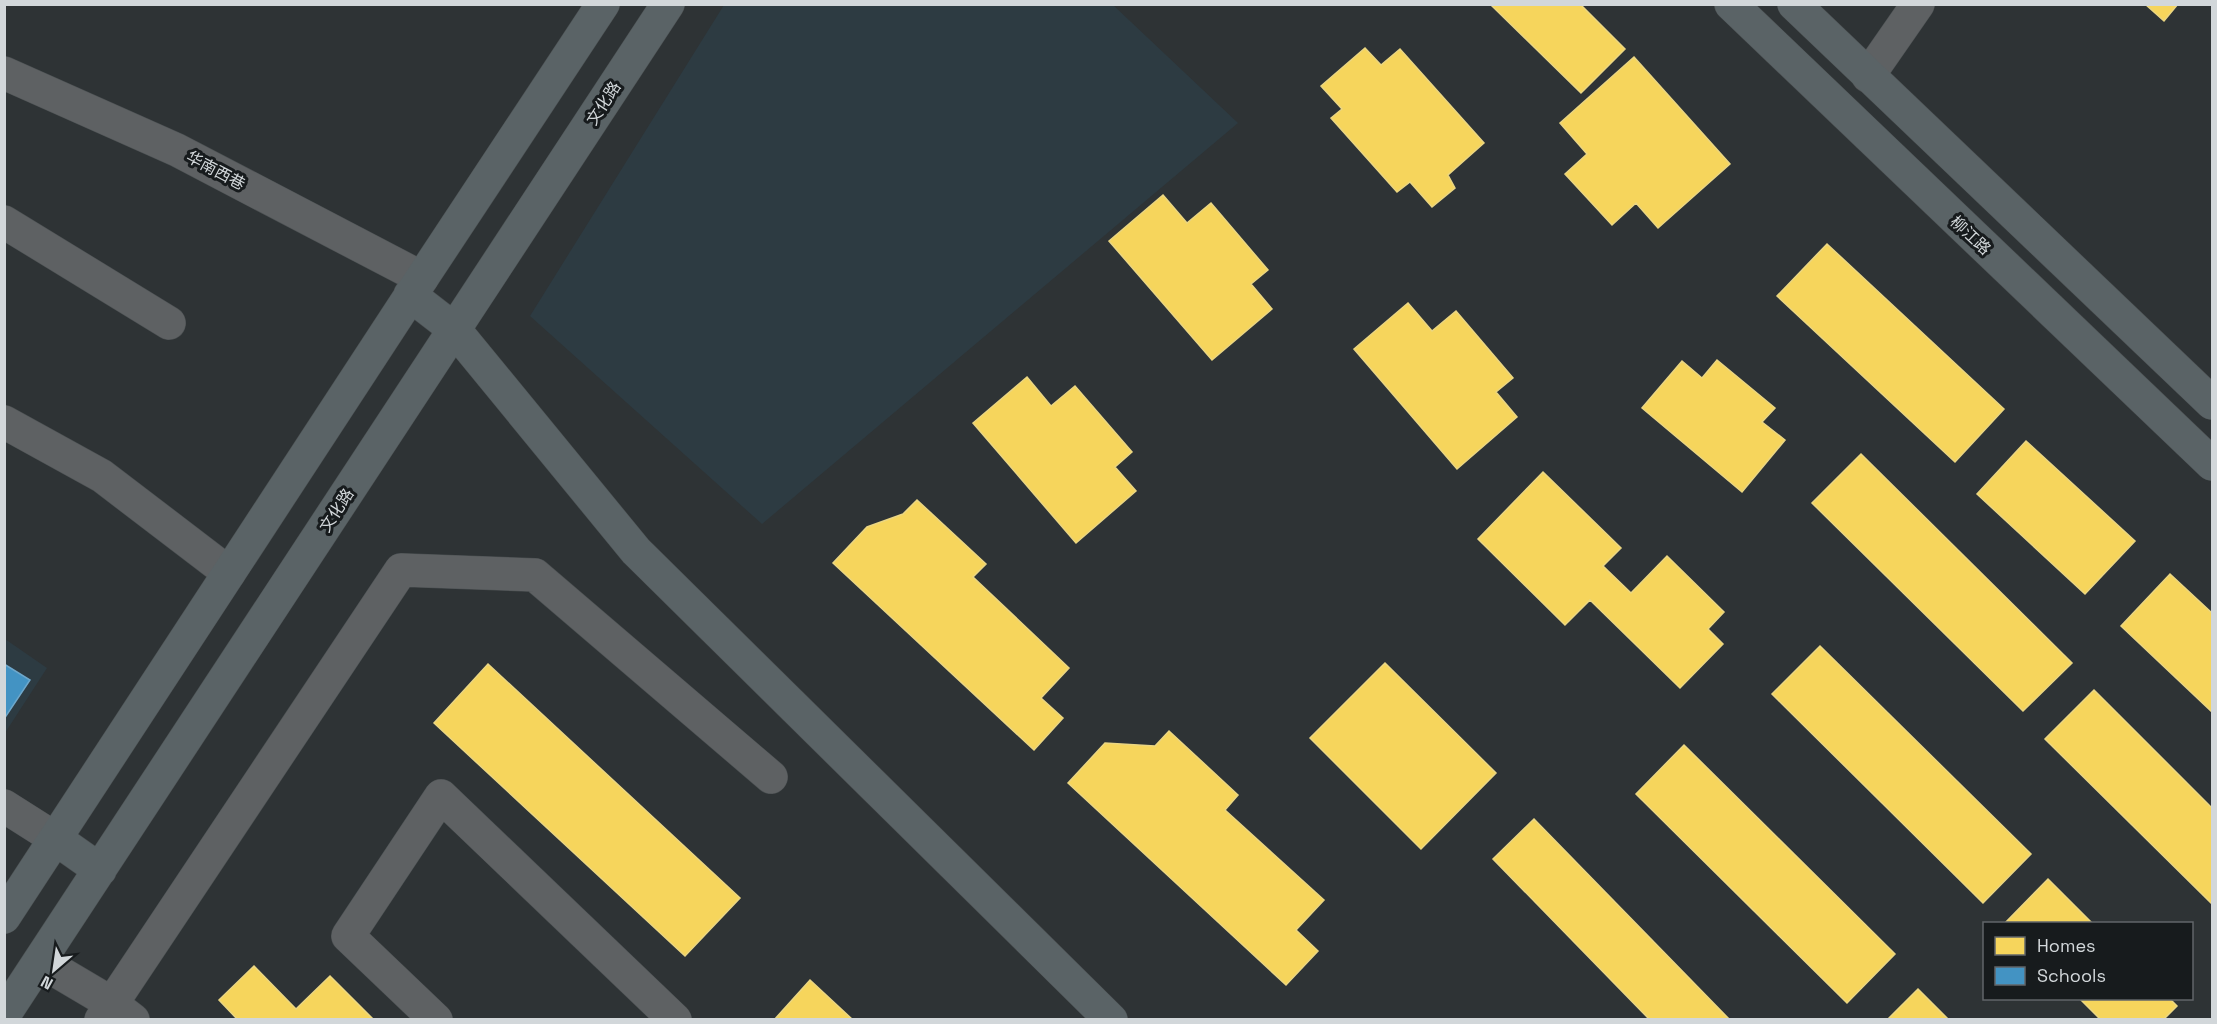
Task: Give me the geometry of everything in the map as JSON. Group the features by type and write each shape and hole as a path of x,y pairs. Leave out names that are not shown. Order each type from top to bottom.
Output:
{"street":[{"path":"4,917 603,4"},
{"name":"文化路","path":"4,1015 668,4"},
{"name":"柳江路","path":"1731,4 1842,113 2212,464"},
{"path":"1794,4 2212,403"},
{"path":"1842,113 1918,4"},
{"name":"华南西巷","path":"4,73 177,150 416,286"},
{"path":"4,222 169,323"},
{"path":"416,286 636,551 1111,1020"},
{"path":"4,422 102,476 229,573"},
{"path":"40,961 115,1014 401,570 535,574 771,777"},
{"path":"436,1020 348,936 441,796 675,1020"},
{"path":"4,806 100,870"}],"shaded area":[{"path":"724,5 1113,5 1238,123 762,524 530,316"},
{"path":"5,639 47,668 5,733"}],"building: Homes":[{"path":"1490,4 1580,4 1625,49 1581,93"},
{"path":"2145,4 2178,4 2164,21"},
{"path":"1365,48 1381,65 1400,49 1484,143 1448,175 1455,188 1432,207 1410,182 1397,192 1331,118 1342,109 1321,86"},
{"path":"1634,57 1730,164 1658,228 1636,203 1612,225 1565,174 1587,154 1560,123"},
{"path":"1163,195 1187,223 1211,203 1268,270 1251,284 1272,309 1212,360 1109,241"},
{"path":"1827,244 2004,409 1955,462 1777,296"},
{"path":"1408,303 1432,331 1456,311 1513,378 1496,392 1517,417 1457,469 1354,349"},
{"path":"1717,360 1775,408 1762,422 1785,440 1742,492 1642,408 1682,361 1702,378"},
{"path":"1027,377 1051,406 1075,386 1132,452 1115,467 1136,491 1076,543 973,423"},
{"path":"2026,441 2135,541 2085,594 1977,494"},
{"path":"1861,454 2072,663 2023,711 1812,503"},
{"path":"1543,472 1621,548 1603,566 1631,593 1667,556 1724,612 1708,629 1723,644 1680,688 1590,600 1565,625 1478,539"},
{"path":"917,500 986,564 973,577 1069,668 1041,698 1063,718 1034,750 833,563 867,527 903,514"},
{"path":"2170,574 2212,613 2212,712 2121,626"},
{"path":"1820,646 2031,854 1983,903 1772,694"},
{"path":"1385,663 1496,773 1421,849 1310,738"},
{"path":"488,664 740,898 685,956 434,723"},
{"path":"2094,690 2212,808 2212,904 2045,739"},
{"path":"1169,731 1238,795 1225,810 1324,900 1296,930 1318,951 1286,985 1068,783 1105,743 1155,746"},
{"path":"1684,745 1895,954 1847,1003 1636,794"},
{"path":"1534,819 1730,1020 1650,1020 1493,859"},
{"path":"2048,879 2091,922 2006,922"},
{"path":"254,966 296,1009 330,976 374,1020 238,1020 219,1000"},
{"path":"810,980 853,1020 774,1020"},
{"path":"1918,989 1949,1020 1887,1020"},
{"path":"2081,1000 2171,1000 2177,1006 2163,1020 2101,1020"}],"building: Schools":[{"path":"4,664 30,680 4,719"}]}
